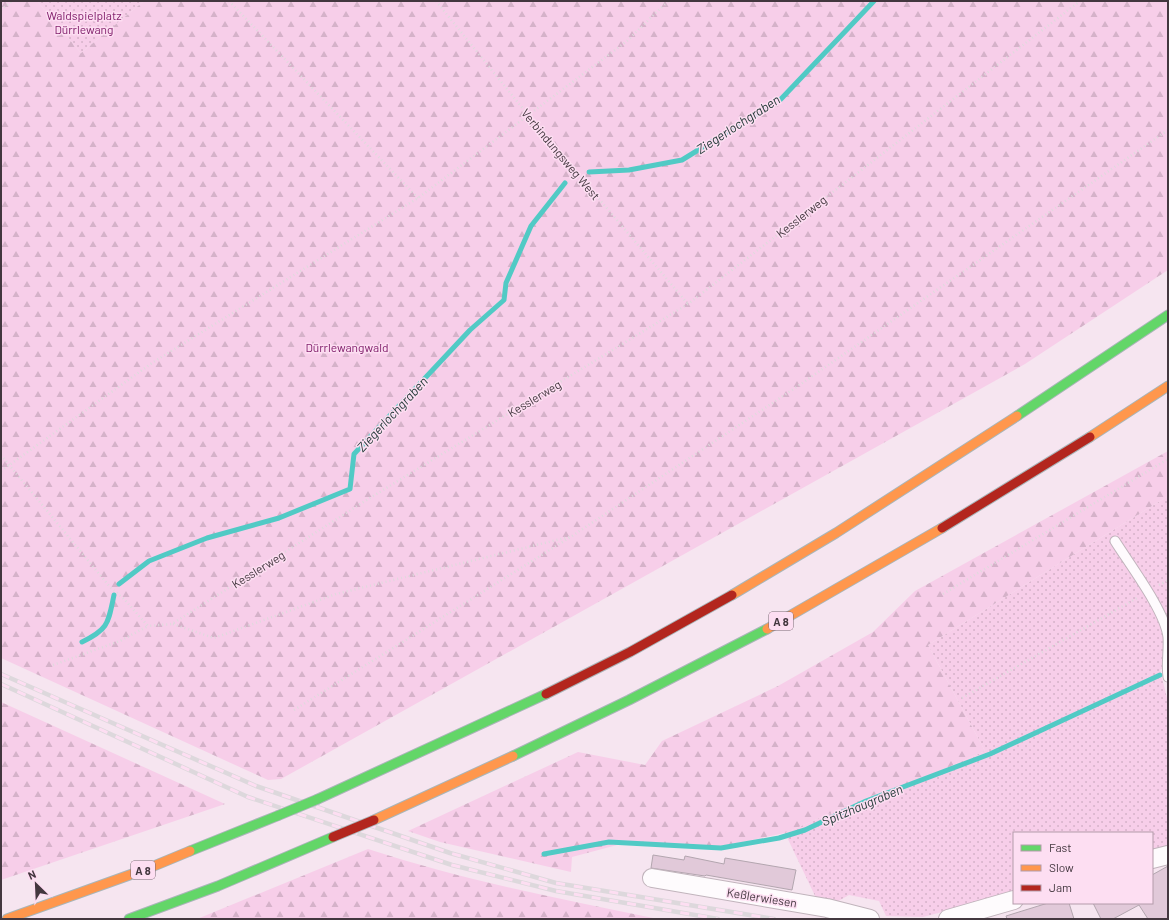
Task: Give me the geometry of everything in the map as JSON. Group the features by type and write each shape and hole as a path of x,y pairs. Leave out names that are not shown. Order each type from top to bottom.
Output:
{"highway":[{"name":"A 8","path":"7,919 149,868 318,799 546,695 632,651 744,587 869,512 1168,314"},
{"name":"A 8","path":"129,919 218,886 333,836 374,820 511,758 651,689 777,623 989,501 1168,386"}],"street":[{"path":"1153,860 1168,855"},
{"name":"Keßlerwiesen","path":"652,878 828,908 870,919"},
{"path":"948,919 1013,900"}],"lane":[{"path":"1115,541 1160,613 1168,637 1166,663 1168,677"}],"path":[{"path":"1,10 12,1"},
{"path":"229,1 418,198"},
{"name":"Verbindungsweg West","path":"436,1 528,115 688,304"},
{"path":"1,471 152,363 418,198 628,41 668,1"},
{"name":"Kesslerweg","path":"148,626 172,624 372,497 688,304 1080,1"},
{"path":"294,710 572,536 795,388 1168,130"},
{"path":"1,455 10,464 110,587 124,598 148,626 120,641 52,665"},
{"path":"943,594 1168,459"},
{"path":"172,624 214,638 336,594 572,536"},
{"path":"962,698 1168,580"}],"green space":[{"name":"Dürrlewangwald","path":"1,1 37,1 81,53 144,1 1168,1 1168,270 1025,364 281,779 268,780 1,658"},
{"name":"Waldspielplatz Dürrlewang","path":"37,1 144,1 81,53"},
{"path":"1168,451 1168,496 928,645 985,751 928,776 860,800 785,833 723,846 621,844 572,857 571,872 440,842 408,831 578,752 645,765 662,741 778,686 873,632 915,591"},
{"path":"1168,496 1168,665 1160,670 1168,702 1168,848 1153,852 1153,832 1013,832 1013,893 923,917 886,916 879,901 849,895 833,904 817,900 785,833 860,800 928,776 985,751 928,645"},
{"path":"1,702 225,804 1,880"},
{"path":"368,849 476,879 658,919 197,919"}],"building":[{"path":"653,855 684,860 685,856 724,864 725,858 796,870 792,890 706,875 651,868"},
{"path":"1168,866 1168,919 1148,919 1139,905 1113,919 1101,919 1094,904 1153,904 1153,874"},
{"path":"1045,904 1069,904 1074,919 1007,919 1006,916"}],"waterway":[{"name":"Ziegerlochgraben","path":"589,172 629,170 682,160 781,99 874,1"},
{"name":"Ziegerlochgraben","path":"119,584 149,561 207,538 279,518 350,489 354,454 470,330 504,300 506,283 531,226 565,183"},
{"name":"Ziegerlochgraben","path":"82,642 98,633 106,624 114,595"},
{"name":"Spitzhaugraben","path":"544,854 609,842 721,848 779,838 805,830 866,801 990,754 1160,675"}],"railway":[{"path":"1,674 256,786 450,853 556,883 774,919"},
{"path":"1,684 248,797 452,865 556,891 718,919"}],"traffic: fast":[{"path":"1017,416 1168,315"},
{"path":"513,756 629,700 767,629"},
{"path":"318,799 546,694"},
{"path":"277,816 318,799"},
{"path":"190,851 277,816"},
{"path":"129,919 218,886 333,837"}],"traffic: slow":[{"path":"1090,437 1168,386"},
{"path":"732,595 836,533 1017,416"},
{"path":"767,629 942,528"},
{"path":"374,820 513,756"},
{"path":"7,919 149,868 190,851"}],"traffic: jam":[{"path":"942,528 1090,437"},
{"path":"546,694 630,652 732,595"},
{"path":"333,837 374,820"}]}
